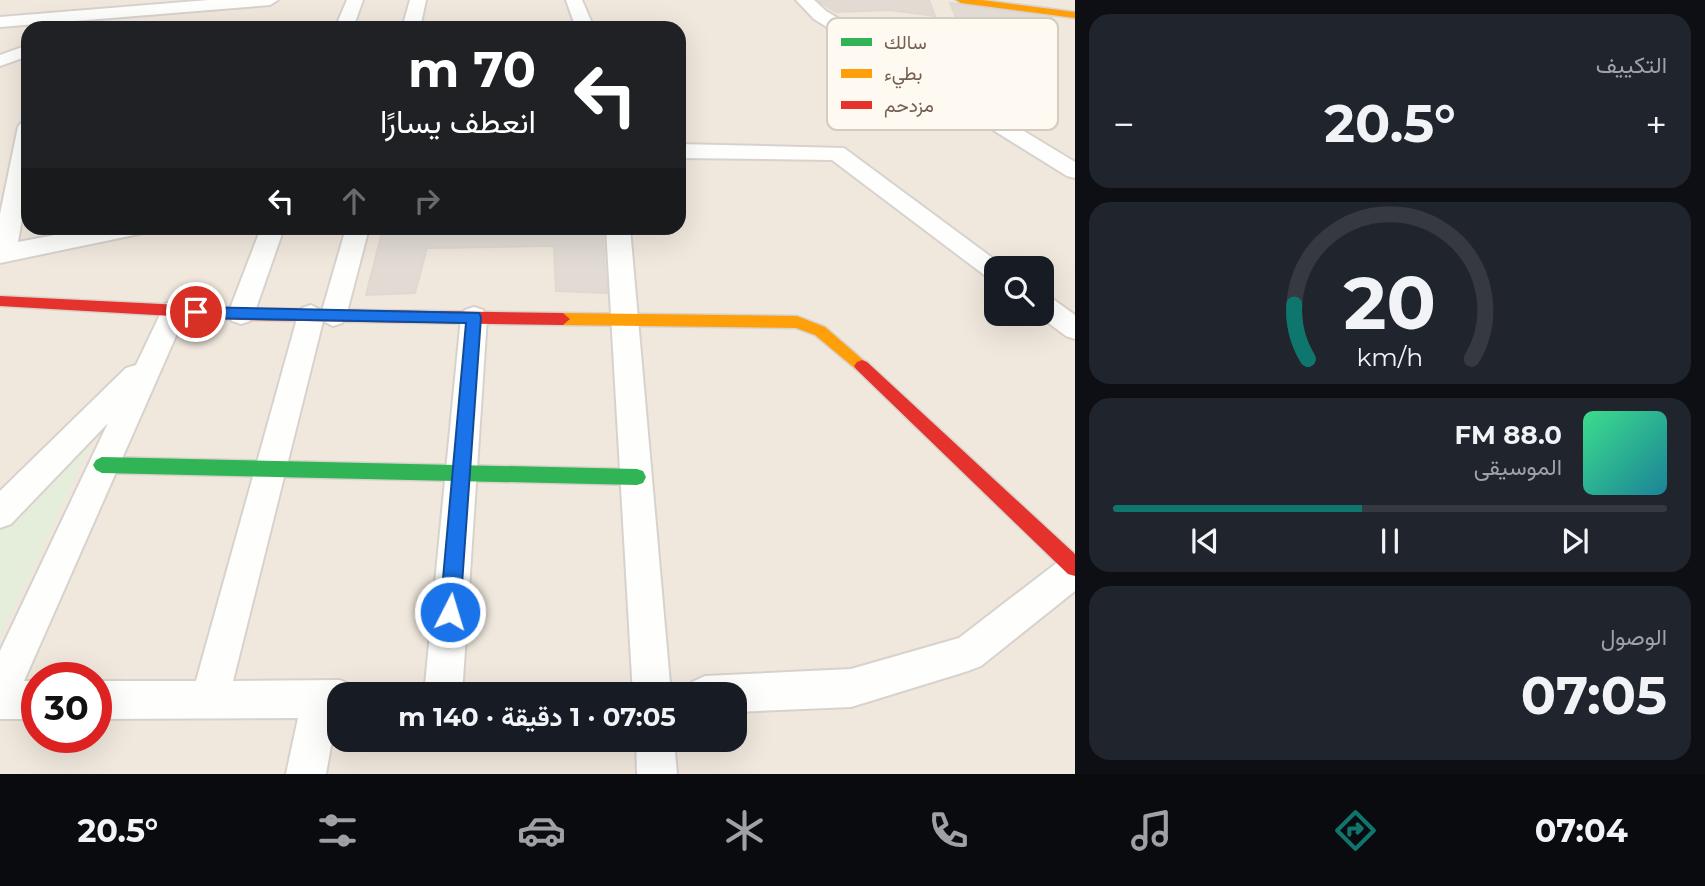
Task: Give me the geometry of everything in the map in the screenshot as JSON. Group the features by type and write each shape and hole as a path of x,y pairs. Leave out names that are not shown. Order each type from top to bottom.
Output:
{"street":[{"path":"79,16 92,0"},
{"path":"56,21 79,16 270,0"},
{"path":"347,21 355,0"},
{"path":"413,21 418,0"},
{"path":"574,0 582,21"},
{"path":"804,0 827,19"},
{"path":"961,0 1075,15"},
{"path":"1059,0 1075,2"},
{"path":"193,21 196,6"},
{"path":"0,22 21,22"},
{"path":"0,61 21,53"},
{"path":"1008,130 1075,171"},
{"path":"686,151 837,153 984,262"},
{"path":"21,161 2,253 95,235"},
{"path":"241,314 269,235"},
{"path":"210,699 271,469 322,315 354,235"},
{"path":"619,235 651,682"},
{"path":"0,302 241,314 785,320 820,331 840,345 1075,568 968,653 851,688 747,693"},
{"path":"0,692 147,364 174,311"},
{"path":"1054,314 1075,330"},
{"path":"444,682 474,317"},
{"path":"0,513 147,364"},
{"path":"102,465 637,477"},
{"path":"112,700 327,699"},
{"path":"0,700 21,700"},
{"path":"306,774 327,708"},
{"path":"656,752 657,774"}],"shaded area":[{"path":"0,0 1075,0 1075,774 0,774"}],"green space":[{"path":"94,437 0,638 0,529"}],"building":[{"path":"817,0 929,0 935,16 890,10 836,12"},
{"path":"950,3 1052,18 956,18"},
{"path":"381,235 603,235 607,293 556,291 554,246 427,248 415,293 366,295"}],"traffic: fast":[{"path":"102,465 637,477"}],"traffic: slow":[{"path":"961,0 1075,15"},
{"path":"563,319 797,322 820,331 862,366"}],"traffic: jam":[{"path":"0,301 241,314 563,319"},
{"path":"862,366 1075,567"}],"route":[{"path":"196,312 474,317 450,612"}]}
